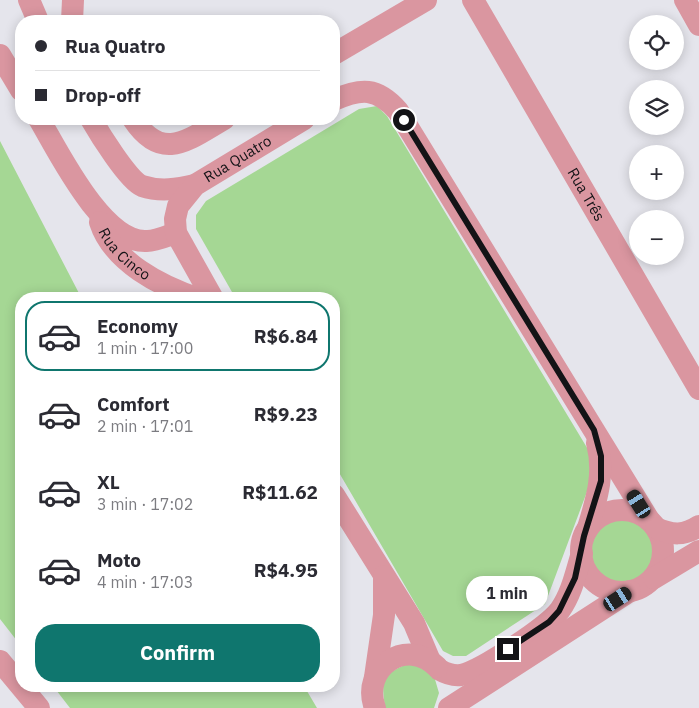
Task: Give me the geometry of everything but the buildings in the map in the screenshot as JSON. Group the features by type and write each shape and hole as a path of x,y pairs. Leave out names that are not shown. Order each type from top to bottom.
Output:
{"street":[{"path":"29,0 35,15"},
{"path":"72,15 73,0"},
{"path":"340,50 426,0"},
{"name":"Rua Três","path":"473,0 699,389"},
{"path":"685,0 699,25"},
{"path":"0,55 15,80"},
{"path":"340,97 350,92 365,90 380,94 398,111 652,524 663,548 659,569 654,578"},
{"name":"Rua Cinco","path":"42,125 95,207 120,233 146,241 176,233"},
{"path":"95,125 106,144 141,185 168,190 195,185"},
{"path":"138,125 148,138 169,144 180,143 213,125"},
{"name":"Rua Quatro","path":"176,233 175,219 178,206 195,185 294,125"},
{"name":"Rua Cinco","path":"95,207 105,239 124,260 150,276 184,292"},
{"path":"176,233 209,292"},
{"path":"146,241 144,259 150,276"},
{"path":"374,677 381,667 399,656 410,655 450,675 459,675 475,670 549,622 566,600 582,553 584,536 601,481 601,456 598,436"},
{"path":"340,505 414,623 447,688 444,708"},
{"path":"588,528 603,515 622,510 641,514 666,533 683,534 699,526"},
{"path":"448,708 630,591 643,586 699,551"},
{"path":"582,553 585,567 592,578 603,587 616,591 630,591"},
{"path":"374,708 371,688 384,615 384,576"},
{"path":"0,661 15,679"},
{"path":"26,692 39,708"}],"green space":[{"path":"377,106 387,116 589,451 594,473 545,604 466,656 453,656 443,651 340,474 340,292 232,292 196,229 196,215 206,201 332,125 340,125 340,120 359,109"},
{"path":"0,141 78,292 15,292 15,638 0,619"},
{"path":"622,518 634,520 645,527 652,538 654,550 652,562 645,573 634,580 622,582 610,580 599,573 592,562 590,550 592,538 599,527 610,520"},
{"path":"411,662 434,676 439,693 434,708 385,708 383,689 385,678"},
{"path":"58,692 308,692 317,708 70,708"}],"route":[{"path":"404,120 594,430 601,456 601,481 584,536 582,553 575,578 566,600 549,622 508,649"}]}
